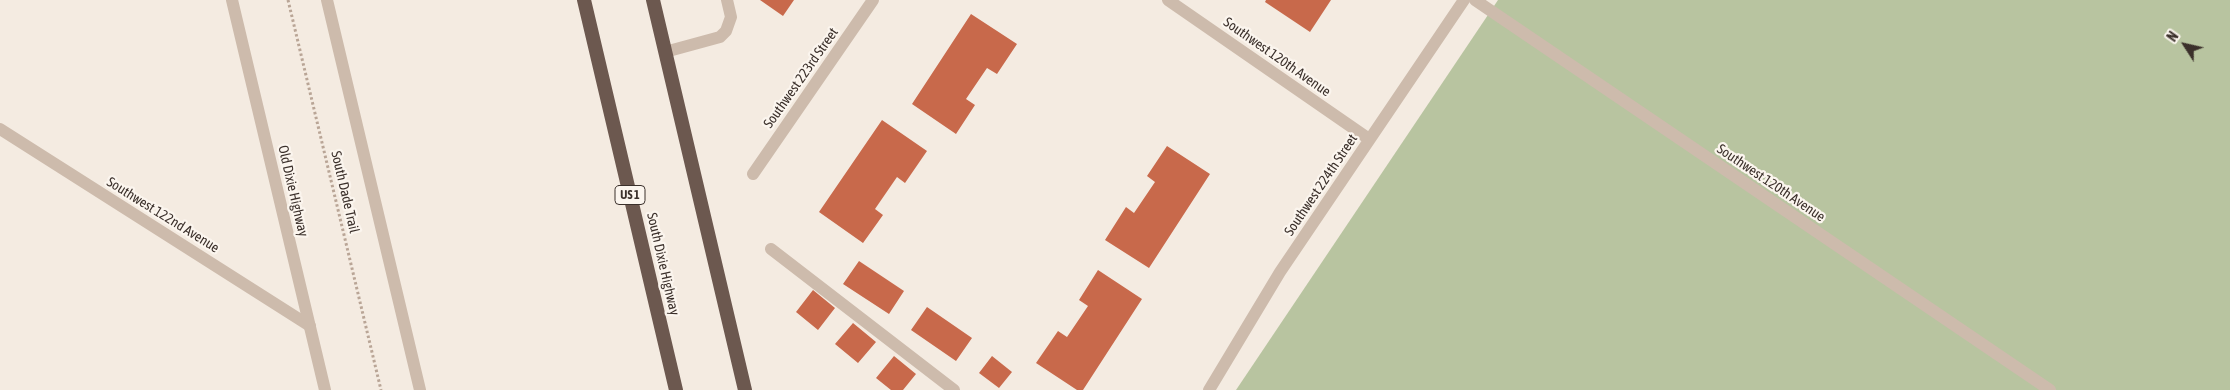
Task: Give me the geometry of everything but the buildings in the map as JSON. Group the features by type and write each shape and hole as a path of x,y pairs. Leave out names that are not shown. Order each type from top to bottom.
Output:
{"highway":[{"name":"South Dixie Highway","path":"584,0 676,390"},
{"path":"653,0 746,390"}],"street":[{"name":"Old Dixie Highway","path":"232,0 324,390"},
{"path":"327,0 420,390"},
{"path":"665,52 720,37 726,31 731,16 727,0"},
{"name":"Southwest 223rd Street","path":"753,174 873,0"},
{"name":"Southwest 120th Avenue","path":"1168,0 1370,139"},
{"name":"Southwest 224th Street","path":"1209,390 1280,272 1464,0"},
{"name":"Southwest 120th Avenue","path":"1475,0 2050,390"},
{"name":"Southwest 122nd Avenue","path":"0,129 310,326"},
{"path":"771,249 954,390"}],"path":[{"name":"South Dade Trail","path":"288,0 381,390"}],"green space":[{"path":"1498,0 2230,0 2230,390 1236,390"}]}
